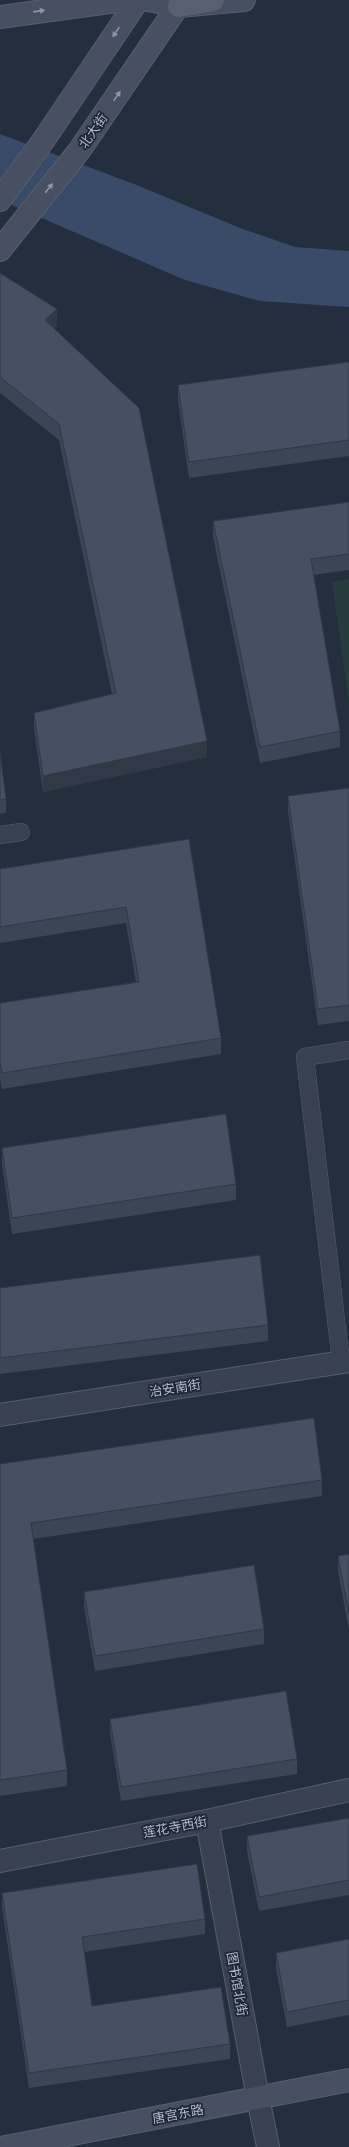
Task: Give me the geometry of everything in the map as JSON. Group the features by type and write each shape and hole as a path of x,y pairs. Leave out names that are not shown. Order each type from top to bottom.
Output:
{"main road":[{"path":"181,3 214,0"}],"street":[{"path":"0,17 78,3 124,0"},
{"path":"0,200 43,141 138,0"},
{"path":"148,0 181,3 244,0"},
{"name":"北大街","path":"0,250 79,151 181,3"},
{"name":"治安南街","path":"0,1415 345,1362"},
{"name":"莲花寺西街","path":"0,1861 207,1821 349,1790"},
{"name":"图书馆北街","path":"207,1821 268,2147"},
{"name":"唐宫东路","path":"6,2147 349,2080"}],"lane":[{"path":"0,835 21,832"},
{"path":"345,1362 305,1057 349,1050"}],"green space":[{"path":"349,579 349,703 332,582"}],"water":[{"path":"0,134 134,184 240,228 295,247 349,251 349,307 260,301 185,280 0,200"}],"building":[{"path":"0,273 57,309 45,320 139,408 207,741 43,776 34,713 116,693 59,424 0,377"},
{"path":"349,362 349,440 189,462 178,385"},
{"path":"349,502 349,554 311,559 340,731 260,747 213,521"},
{"path":"0,753 6,799 0,800"},
{"path":"349,788 349,1005 318,1009 288,796"},
{"path":"189,839 221,1038 2,1073 0,1063 0,1003 139,982 126,907 0,927 0,869"},
{"path":"226,1114 236,1184 12,1218 2,1148"},
{"path":"260,1255 268,1325 0,1358 0,1288"},
{"path":"314,1418 322,1480 31,1523 67,1770 0,1780 0,1464"},
{"path":"349,1554 349,1614 338,1556"},
{"path":"254,1565 264,1629 95,1656 84,1592"},
{"path":"286,1691 297,1759 121,1787 110,1719"},
{"path":"349,1818 349,1880 259,1897 247,1836"},
{"path":"197,1864 205,1919 82,1937 92,2006 221,1987 230,2044 29,2073 2,1893"},
{"path":"349,1939 349,2000 287,2012 276,1953"}]}
